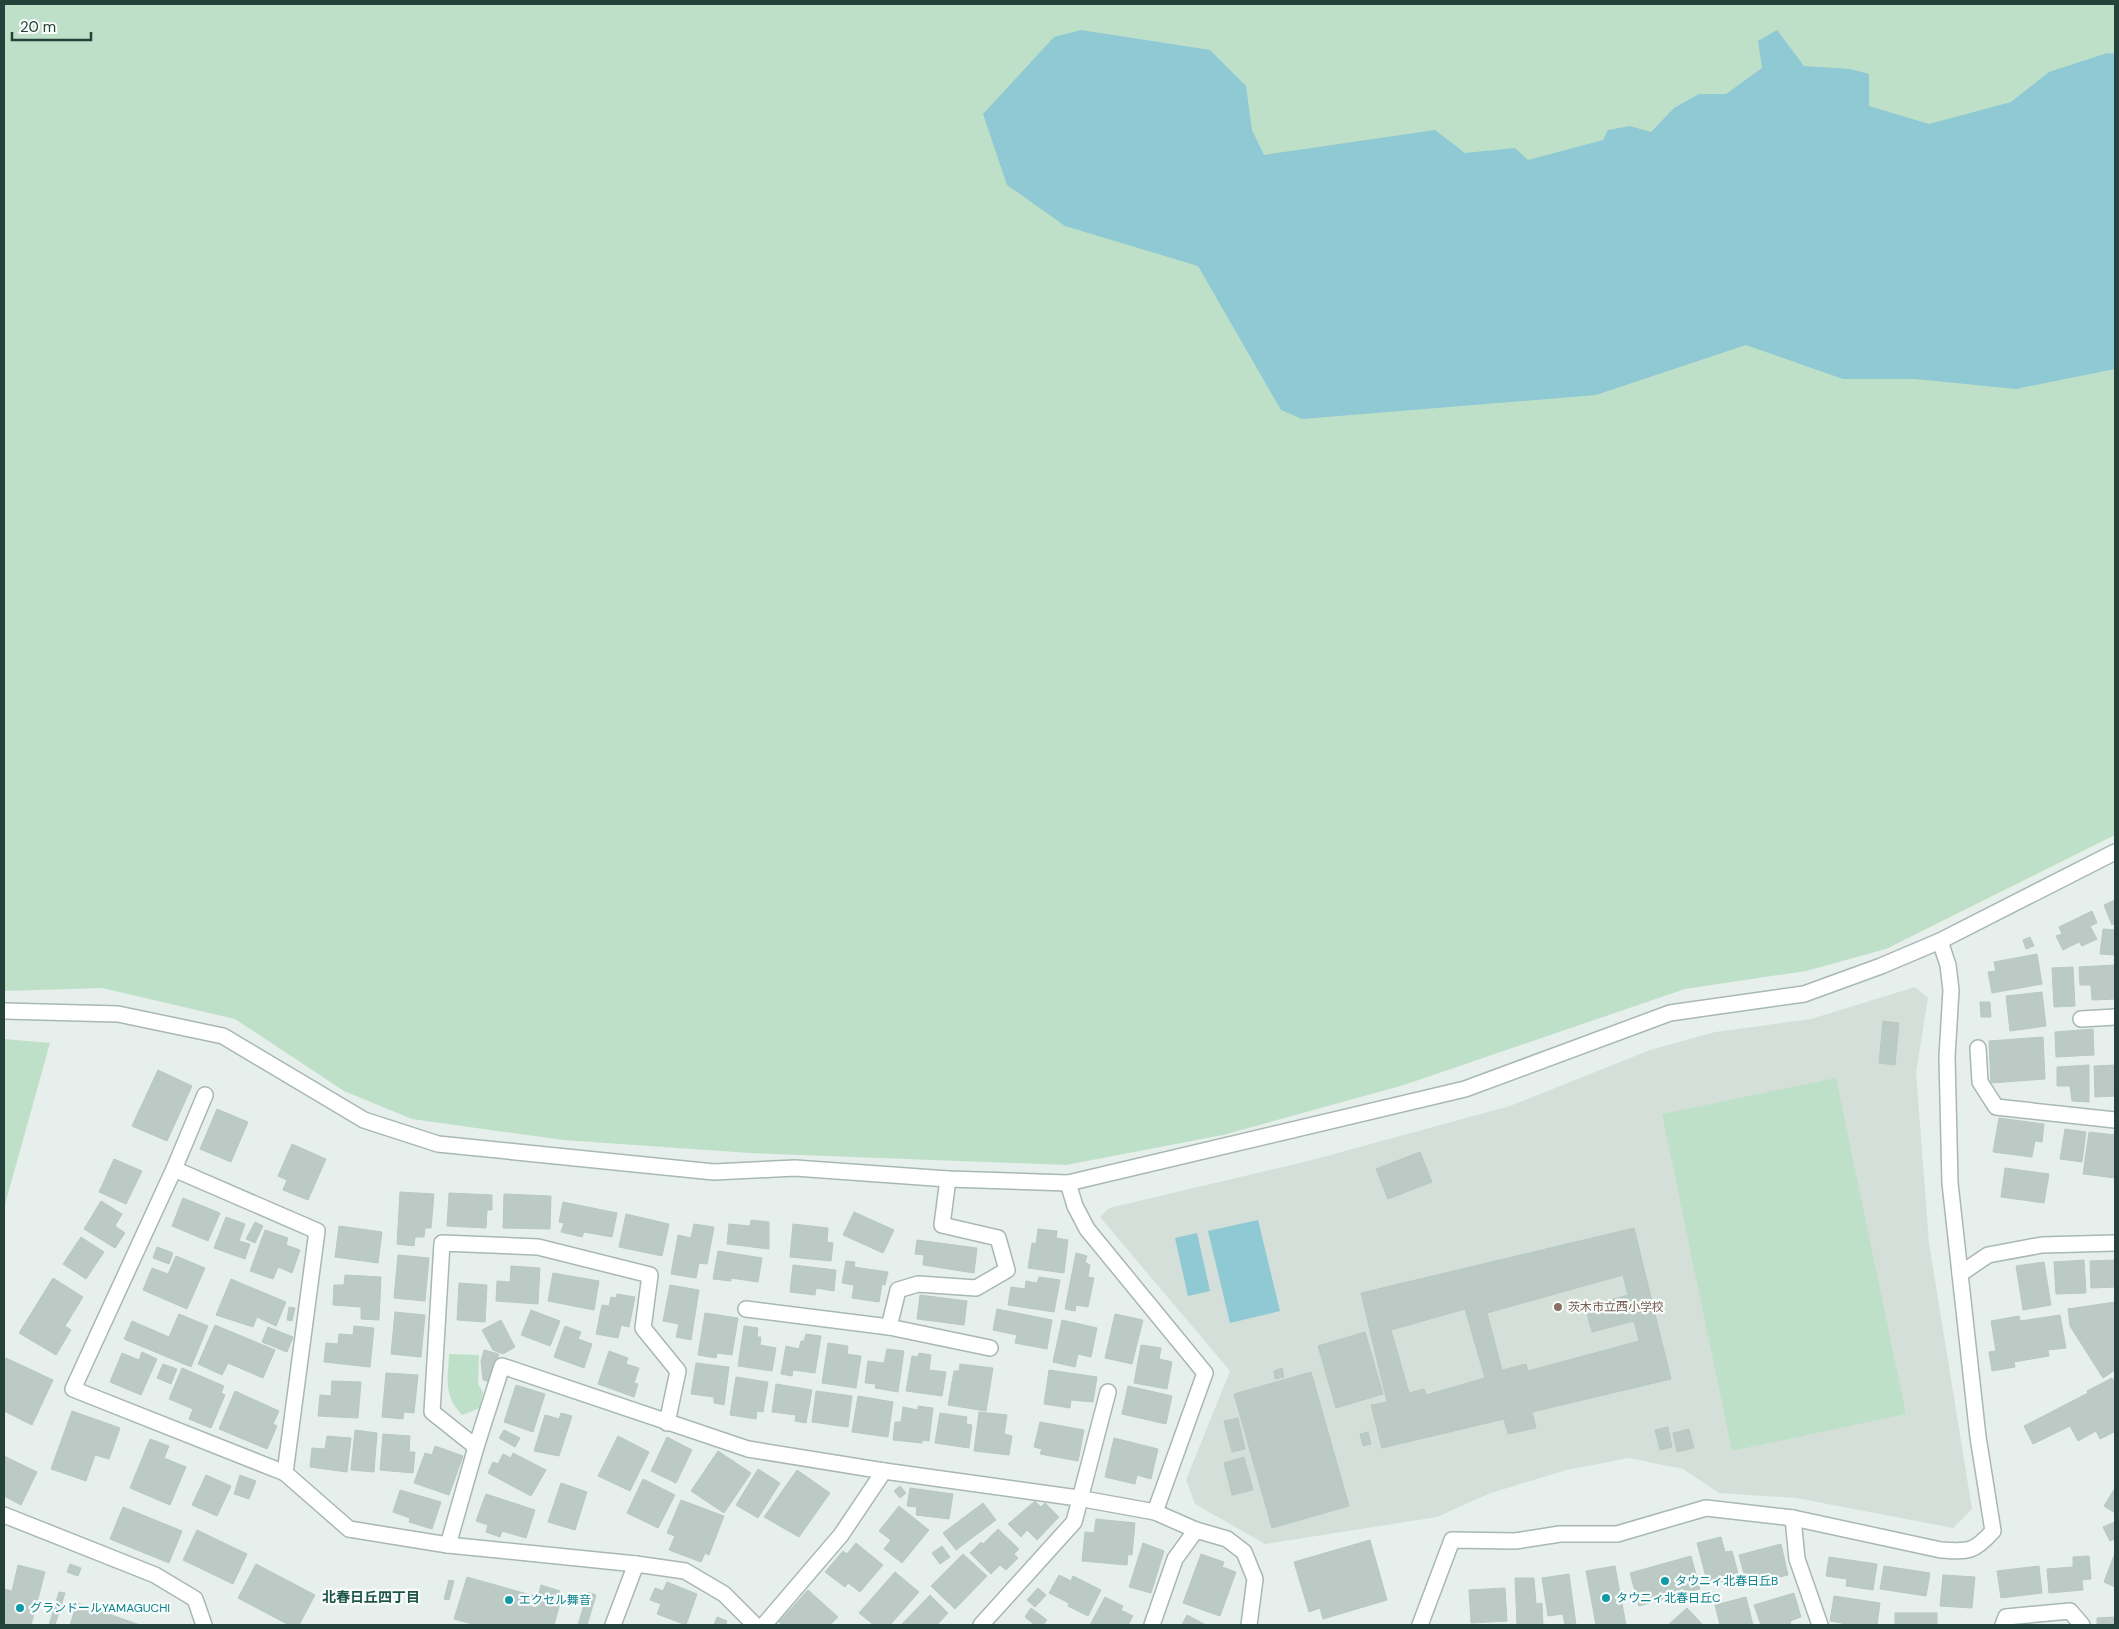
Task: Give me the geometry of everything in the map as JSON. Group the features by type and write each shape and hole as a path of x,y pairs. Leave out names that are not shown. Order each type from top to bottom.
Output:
{"street":[{"path":"4,1011 118,1014 223,1036 364,1120 438,1144 714,1172 795,1168 948,1179 1068,1183 1465,1089 1670,1013 1804,994 1881,966 1940,941 2115,852"},
{"path":"1420,1625 1452,1540 1515,1541 1560,1534 1617,1534 1706,1508 1793,1518 1941,1550 1962,1552 1979,1546 1993,1531 1978,1437 1950,1183 1947,1057 1951,990 1948,964 1940,941"},
{"path":"2081,1020 2115,1017"},
{"path":"1978,1048 1980,1082 1996,1107 2115,1120"},
{"path":"205,1095 174,1169 73,1389 285,1474 349,1529 448,1545 636,1564 685,1571 724,1594 756,1625"},
{"path":"174,1169 317,1231 285,1474"},
{"path":"889,1327 898,1290 918,1284 976,1288 1007,1270 998,1238 942,1225 948,1179"},
{"path":"1068,1183 1075,1206 1087,1229 1205,1373 1155,1512"},
{"path":"476,1447 432,1412 442,1243 538,1247 650,1275 643,1328 678,1371 667,1423"},
{"path":"1960,1274 1988,1255 2042,1245 2115,1243"},
{"path":"746,1309 889,1327 990,1348"},
{"path":"448,1545 502,1366 748,1449 884,1471 1078,1498 1155,1512 1196,1530 1227,1539 1244,1552 1255,1579 1249,1625"},
{"path":"981,1625 1074,1522 1078,1498 1108,1392"},
{"path":"764,1625 840,1536 884,1471"},
{"path":"4,1515 155,1575 195,1599 204,1625"},
{"path":"1793,1518 1797,1559 1820,1625"},
{"path":"1152,1625 1175,1559 1196,1530"},
{"path":"614,1625 636,1564"},
{"path":"2003,1625 2006,1617 2070,1611 2082,1625"}],"shaded area":[{"name":"茨木市立西小学校","path":"1915,987 1928,998 1916,1072 1929,1243 1972,1509 1953,1528 1796,1498 1719,1493 1683,1469 1629,1458 1566,1470 1488,1494 1437,1517 1265,1544 1195,1504 1186,1480 1230,1371 1100,1217 1109,1208 1312,1160 1510,1106 1650,1050 1715,1032 1811,1019"}],"green space":[{"path":"4,4 2115,4 2115,835 1886,949 1806,971 1685,989 1404,1085 1223,1135 1066,1165 750,1153 563,1140 412,1119 344,1091 235,1019 102,988 4,991"},
{"path":"4,1039 50,1043 4,1208"},
{"path":"1836,1078 1906,1414 1732,1451 1662,1114"},
{"path":"449,1354 479,1355 478,1384 483,1392 480,1408 462,1415 449,1393"}],"water":[{"path":"1081,30 1210,50 1246,86 1252,130 1264,155 1435,130 1465,153 1515,148 1528,160 1603,140 1608,130 1630,126 1651,132 1674,108 1699,94 1726,94 1762,68 1758,41 1777,30 1804,66 1850,69 1869,74 1869,106 1929,124 2011,102 2049,72 2107,53 2115,54 2115,369 2016,389 1915,379 1843,379 1746,345 1596,395 1302,419 1281,410 1198,266 1065,226 1007,185 983,114 1054,37"},
{"path":"1258,1220 1280,1311 1230,1323 1208,1231"},
{"path":"1197,1233 1210,1291 1188,1296 1175,1238"}],"building":[{"path":"2115,900 2115,923 2112,925 2104,905"},
{"path":"2092,911 2097,923 2090,926 2097,939 2082,946 2079,942 2063,950 2056,936 2062,934 2059,927"},
{"path":"2103,929 2115,930 2115,955 2100,954"},
{"path":"2030,937 2034,946 2026,949 2023,940"},
{"path":"2037,954 2042,984 1992,993 1988,972 1996,971 1994,962"},
{"path":"2115,965 2115,999 2092,1000 2091,985 2080,985 2079,967"},
{"path":"2073,967 2075,1006 2054,1007 2052,968"},
{"path":"2042,992 2046,1026 2010,1031 2006,996"},
{"path":"1980,1002 1990,1002 1991,1017 1981,1017"},
{"path":"1883,1021 1899,1023 1895,1065 1879,1063"},
{"path":"2093,1029 2094,1055 2056,1057 2055,1032"},
{"path":"2043,1037 2045,1079 1991,1083 1989,1041"},
{"path":"2089,1065 2089,1102 2072,1101 2070,1086 2057,1086 2057,1067"},
{"path":"2115,1065 2115,1096 2095,1097 2094,1066"},
{"path":"158,1070 192,1086 167,1141 132,1126"},
{"path":"217,1109 248,1122 231,1162 200,1149"},
{"path":"1999,1118 2044,1124 2042,1142 2035,1141 2032,1157 1993,1152"},
{"path":"2065,1129 2086,1132 2082,1162 2060,1159"},
{"path":"2089,1132 2115,1135 2115,1178 2083,1174"},
{"path":"292,1144 326,1159 308,1200 283,1190 287,1180 278,1176"},
{"path":"1420,1152 1432,1182 1388,1199 1376,1169"},
{"path":"114,1159 142,1171 126,1204 99,1192"},
{"path":"2005,1168 2049,1174 2044,1203 2001,1197"},
{"path":"400,1192 434,1194 431,1228 425,1228 424,1237 415,1237 414,1246 397,1244"},
{"path":"449,1193 492,1195 492,1210 487,1210 486,1228 447,1226"},
{"path":"504,1194 551,1196 550,1229 503,1228"},
{"path":"183,1198 220,1213 208,1241 172,1226"},
{"path":"101,1201 122,1214 115,1226 125,1233 115,1248 84,1229"},
{"path":"563,1202 617,1213 612,1237 584,1232 582,1237 561,1232 564,1223 559,1222"},
{"path":"854,1212 894,1230 883,1253 843,1235"},
{"path":"626,1214 669,1224 662,1256 619,1247"},
{"path":"226,1217 245,1224 239,1241 250,1244 245,1259 214,1248"},
{"path":"751,1220 769,1222 769,1249 727,1244 729,1224 750,1226"},
{"path":"255,1222 263,1226 255,1243 246,1239"},
{"path":"694,1224 714,1227 707,1264 699,1263 696,1278 671,1274 678,1235 691,1238"},
{"path":"793,1224 828,1228 827,1242 833,1243 831,1261 790,1257"},
{"path":"339,1226 382,1232 378,1263 335,1257"},
{"path":"1634,1228 1671,1379 1532,1412 1536,1428 1508,1434 1504,1419 1382,1448 1371,1405 1387,1402 1361,1293","holes":["1623,1275 1628,1295 1585,1307 1592,1332 1634,1321 1639,1341 1528,1371 1526,1364 1502,1370 1487,1313","1465,1309 1485,1378 1426,1395 1424,1389 1409,1393 1391,1330"]},
{"path":"1038,1229 1057,1231 1056,1238 1068,1240 1064,1273 1028,1268 1032,1243 1036,1244"},
{"path":"265,1230 288,1238 286,1245 300,1250 292,1273 278,1267 273,1279 250,1271"},
{"path":"81,1237 104,1252 86,1279 63,1264"},
{"path":"917,1240 977,1248 974,1273 923,1265 924,1255 915,1254"},
{"path":"157,1247 173,1253 169,1264 153,1258"},
{"path":"718,1251 762,1258 758,1282 731,1278 731,1281 713,1279"},
{"path":"1076,1253 1087,1256 1085,1262 1090,1265 1088,1277 1094,1278 1088,1307 1076,1305 1075,1311 1065,1309"},
{"path":"398,1255 429,1258 425,1301 394,1298"},
{"path":"176,1256 205,1268 187,1309 143,1290 152,1268 168,1274"},
{"path":"2084,1260 2086,1293 2056,1294 2054,1262"},
{"path":"2115,1260 2115,1287 2091,1288 2090,1261"},
{"path":"846,1261 855,1262 854,1267 888,1272 885,1285 882,1284 879,1302 852,1298 854,1285 842,1283"},
{"path":"2044,1262 2051,1305 2023,1310 2016,1266"},
{"path":"793,1265 836,1270 834,1291 816,1288 815,1295 790,1292"},
{"path":"511,1266 540,1268 538,1304 496,1301 497,1281 510,1282"},
{"path":"553,1273 599,1281 594,1310 548,1301"},
{"path":"345,1275 381,1277 379,1320 361,1319 361,1307 333,1305 334,1285 344,1285"},
{"path":"1039,1277 1060,1280 1054,1312 1008,1305 1011,1287 1025,1289 1026,1281 1037,1283"},
{"path":"53,1278 83,1297 65,1326 71,1330 56,1355 19,1333"},
{"path":"231,1279 286,1302 276,1326 257,1317 253,1327 216,1315"},
{"path":"459,1283 487,1285 485,1322 457,1320"},
{"path":"670,1285 699,1290 691,1340 676,1337 679,1324 663,1321"},
{"path":"617,1294 635,1297 629,1327 621,1325 618,1338 596,1334 602,1305 609,1306 611,1297 616,1298"},
{"path":"920,1295 967,1301 964,1325 917,1319"},
{"path":"2115,1302 2115,1370 2103,1378 2070,1326 2068,1309"},
{"path":"289,1307 295,1308 292,1321 287,1320"},
{"path":"997,1309 1052,1320 1047,1349 1015,1343 1017,1335 993,1330"},
{"path":"531,1310 560,1321 550,1346 521,1335"},
{"path":"395,1312 425,1315 421,1357 391,1354"},
{"path":"705,1313 738,1318 732,1355 717,1353 716,1358 698,1355"},
{"path":"179,1314 208,1326 191,1367 124,1339 132,1321 169,1337"},
{"path":"1115,1314 1143,1320 1132,1364 1105,1358"},
{"path":"2060,1315 2066,1348 2048,1350 2049,1356 2014,1362 2015,1367 1992,1371 1989,1352 1996,1351 1991,1321 2019,1316 2020,1321"},
{"path":"501,1320 515,1347 503,1354 493,1350 482,1330"},
{"path":"1062,1320 1097,1328 1091,1357 1078,1354 1075,1367 1053,1362"},
{"path":"215,1325 275,1350 263,1378 228,1363 222,1375 198,1364"},
{"path":"354,1326 374,1328 370,1367 324,1362 326,1343 338,1344 339,1334 353,1335"},
{"path":"565,1326 581,1332 578,1339 592,1344 584,1368 554,1357"},
{"path":"744,1326 758,1328 757,1337 761,1337 760,1345 776,1348 772,1371 738,1366"},
{"path":"268,1327 293,1337 287,1352 262,1342"},
{"path":"1365,1332 1383,1394 1336,1408 1318,1346"},
{"path":"806,1334 821,1336 815,1373 793,1370 792,1376 781,1374 786,1346 799,1349 801,1341 804,1341"},
{"path":"828,1343 848,1346 847,1354 861,1356 856,1388 822,1383"},
{"path":"1141,1345 1161,1348 1159,1359 1172,1362 1167,1389 1134,1383"},
{"path":"887,1349 904,1351 898,1392 875,1388 876,1384 865,1383 868,1361 884,1363"},
{"path":"484,1350 499,1354 490,1382 483,1380 481,1361"},
{"path":"609,1351 628,1358 626,1364 639,1368 634,1383 638,1384 634,1397 598,1384"},
{"path":"142,1352 157,1359 141,1395 110,1382 122,1353 139,1360"},
{"path":"919,1353 931,1355 929,1370 946,1372 942,1396 906,1391 912,1356 918,1357"},
{"path":"6,1358 53,1380 32,1425 4,1411 4,1362"},
{"path":"696,1363 729,1367 724,1405 714,1403 714,1397 691,1394"},
{"path":"163,1364 177,1369 171,1384 157,1378"},
{"path":"960,1364 993,1368 986,1411 948,1405 954,1371 959,1371"},
{"path":"182,1368 224,1386 221,1393 225,1395 211,1428 189,1419 193,1409 169,1399"},
{"path":"1282,1368 1284,1377 1275,1379 1274,1371"},
{"path":"1049,1370 1097,1377 1093,1402 1071,1400 1070,1408 1044,1404"},
{"path":"1311,1372 1349,1506 1272,1528 1234,1394"},
{"path":"386,1373 418,1375 414,1413 404,1412 403,1419 382,1417"},
{"path":"736,1377 768,1382 763,1412 757,1411 756,1419 730,1415"},
{"path":"2112,1378 2115,1383 2115,1436 2114,1432 2100,1439 2096,1431 2078,1441 2070,1426 2033,1444 2024,1426 2088,1393 2087,1391"},
{"path":"332,1381 361,1382 358,1418 318,1416 320,1395 331,1396"},
{"path":"776,1384 812,1390 806,1423 795,1421 796,1415 772,1412"},
{"path":"516,1385 545,1394 533,1432 504,1422"},
{"path":"1128,1386 1172,1396 1166,1424 1122,1414"},
{"path":"235,1391 279,1411 273,1424 277,1426 267,1449 219,1429"},
{"path":"816,1391 852,1396 848,1427 812,1422"},
{"path":"858,1396 893,1402 888,1437 852,1432"},
{"path":"918,1406 933,1408 929,1441 922,1440 922,1443 893,1440 895,1422 901,1422 903,1407 918,1410"},
{"path":"72,1411 120,1428 109,1459 95,1455 86,1481 51,1469"},
{"path":"979,1412 1007,1415 1004,1434 1012,1436 1009,1455 974,1451"},
{"path":"561,1413 572,1416 559,1456 534,1451 545,1415 559,1419"},
{"path":"940,1413 967,1417 966,1424 972,1425 969,1448 935,1443"},
{"path":"1238,1418 1245,1449 1232,1452 1224,1421"},
{"path":"1040,1422 1084,1430 1078,1461 1040,1454 1042,1449 1034,1447"},
{"path":"1668,1427 1672,1447 1660,1450 1655,1430"},
{"path":"1689,1429 1694,1448 1677,1452 1673,1433"},
{"path":"355,1430 377,1433 374,1472 351,1470"},
{"path":"504,1430 520,1438 515,1447 499,1438"},
{"path":"1368,1432 1371,1444 1363,1446 1360,1434"},
{"path":"383,1434 410,1436 409,1452 415,1452 413,1473 380,1470"},
{"path":"327,1436 351,1438 347,1472 310,1467 312,1448 325,1449"},
{"path":"618,1436 649,1452 630,1491 598,1476"},
{"path":"667,1437 692,1450 676,1483 651,1471"},
{"path":"1114,1438 1158,1449 1151,1479 1137,1475 1135,1484 1105,1477"},
{"path":"150,1439 169,1446 164,1458 186,1467 170,1505 130,1488"},
{"path":"435,1446 463,1456 449,1495 414,1483 425,1453 432,1455"},
{"path":"718,1451 751,1473 724,1513 691,1491"},
{"path":"513,1453 546,1470 531,1496 488,1473 493,1462 498,1464 503,1454 511,1458"},
{"path":"4,1456 37,1472 21,1505 4,1496"},
{"path":"1244,1457 1253,1490 1232,1495 1224,1463"},
{"path":"758,1469 780,1483 758,1518 736,1505"},
{"path":"797,1470 830,1493 799,1537 764,1517"},
{"path":"206,1475 231,1486 217,1516 192,1505"},
{"path":"240,1475 256,1481 249,1499 234,1494"},
{"path":"643,1479 675,1495 658,1528 627,1513"},
{"path":"561,1483 587,1492 575,1530 548,1522"},
{"path":"900,1486 906,1493 900,1498 894,1491"},
{"path":"910,1488 953,1494 949,1519 916,1515 917,1507 907,1506"},
{"path":"2115,1488 2115,1513 2104,1506"},
{"path":"400,1490 441,1502 432,1529 409,1522 410,1518 393,1512"},
{"path":"486,1494 535,1510 526,1538 502,1531 500,1537 486,1532 488,1525 476,1521"},
{"path":"681,1500 724,1516 709,1555 705,1553 701,1562 669,1550 675,1536 667,1533"},
{"path":"1035,1501 1041,1507 1045,1503 1059,1517 1037,1540 1027,1530 1021,1537 1008,1524"},
{"path":"983,1503 996,1520 956,1550 943,1533"},
{"path":"899,1506 929,1530 902,1563 884,1549 891,1540 879,1531"},
{"path":"123,1507 182,1531 169,1563 110,1539"},
{"path":"1096,1519 1135,1523 1132,1555 1128,1554 1127,1565 1082,1561 1085,1532 1094,1533"},
{"path":"2115,1522 2115,1539 2110,1541 2103,1527"},
{"path":"998,1529 1019,1549 1014,1554 1018,1558 1006,1570 1000,1565 991,1574 970,1553 981,1542 983,1544"},
{"path":"197,1530 247,1554 233,1584 183,1560"},
{"path":"1721,1537 1725,1552 1732,1551 1739,1577 1708,1585 1697,1543"},
{"path":"1370,1540 1387,1600 1323,1619 1320,1608 1309,1612 1294,1562"},
{"path":"856,1543 883,1565 860,1592 848,1583 845,1587 825,1572 843,1551 847,1554"},
{"path":"1143,1543 1164,1551 1151,1593 1129,1587"},
{"path":"1781,1544 1788,1575 1747,1585 1739,1555"},
{"path":"942,1546 950,1557 940,1564 932,1553"},
{"path":"2115,1553 2115,1587 2104,1582"},
{"path":"963,1554 987,1576 955,1609 931,1586"},
{"path":"1201,1554 1224,1562 1222,1567 1236,1572 1220,1616 1183,1603"},
{"name":"タウニィ北春日丘B","path":"1691,1556 1700,1589 1639,1606 1630,1573"},
{"path":"2089,1556 2091,1579 2082,1580 2083,1590 2049,1593 2047,1569 2073,1567 2073,1557"},
{"path":"1829,1557 1877,1564 1873,1590 1846,1586 1847,1579 1826,1576"},
{"path":"70,1564 81,1568 78,1576 67,1572"},
{"path":"256,1564 315,1595 299,1625 289,1625 238,1598"},
{"name":"グランドールYAMAGUCHI","path":"18,1565 45,1572 31,1625 4,1625 4,1589 12,1591"},
{"name":"タウニィ北春日丘C","path":"1615,1566 1626,1625 1596,1625 1586,1571"},
{"path":"1884,1566 1930,1573 1926,1596 1880,1589"},
{"path":"2039,1566 2042,1593 2001,1598 1997,1571"},
{"path":"895,1572 919,1592 890,1625 874,1625 859,1613"},
{"path":"1569,1574 1576,1625 1565,1625 1563,1614 1548,1616 1542,1578"},
{"path":"1059,1575 1071,1581 1073,1576 1101,1590 1088,1616 1068,1606 1069,1603 1049,1593"},
{"path":"1943,1575 1975,1577 1972,1608 1940,1606"},
{"name":"エクセル舞音","path":"467,1577 538,1597 541,1585 560,1591 557,1602 560,1603 554,1625 476,1625 454,1619"},
{"path":"1515,1578 1534,1578 1536,1604 1542,1603 1543,1625 1517,1625"},
{"path":"449,1580 454,1581 449,1600 444,1599"},
{"path":"667,1582 697,1594 686,1625 657,1614 661,1604 650,1600 655,1588 663,1591"},
{"path":"1038,1588 1046,1595 1035,1607 1027,1600"},
{"path":"1505,1588 1507,1621 1471,1623 1469,1590"},
{"path":"808,1590 838,1617 830,1625 782,1625 779,1622"},
{"path":"59,1592 65,1593 55,1625 49,1625"},
{"path":"588,1592 596,1595 587,1625 578,1625"},
{"path":"1794,1593 1801,1617 1790,1621 1791,1625 1761,1625 1754,1605"},
{"path":"930,1595 948,1613 937,1625 901,1625"},
{"path":"1834,1596 1880,1603 1877,1625 1842,1625 1842,1623 1830,1621"},
{"path":"1105,1597 1123,1606 1121,1610 1133,1616 1128,1625 1090,1625"},
{"path":"1746,1597 1753,1625 1720,1625 1715,1605"},
{"path":"77,1603 140,1625 70,1625"},
{"path":"1031,1608 1047,1620 1043,1625 1035,1625 1025,1617"},
{"path":"1687,1608 1703,1625 1668,1625"},
{"path":"1895,1613 1937,1613 1937,1625 1895,1625"},
{"path":"1187,1615 1206,1625 1182,1625"},
{"path":"717,1617 727,1621 726,1625 714,1625"},
{"path":"2115,1617 2115,1625 2097,1625 2097,1618"}],"place":[{"name":"茨木市立西小学校","path":"1558,1307"},
{"name":"タウニィ北春日丘B","path":"1665,1581"},
{"name":"タウニィ北春日丘C","path":"1606,1598"},
{"name":"エクセル舞音","path":"509,1600"},
{"name":"グランドールYAMAGUCHI","path":"20,1608"}],"district":[{"name":"北春日丘四丁目","path":"371,1597"}]}
